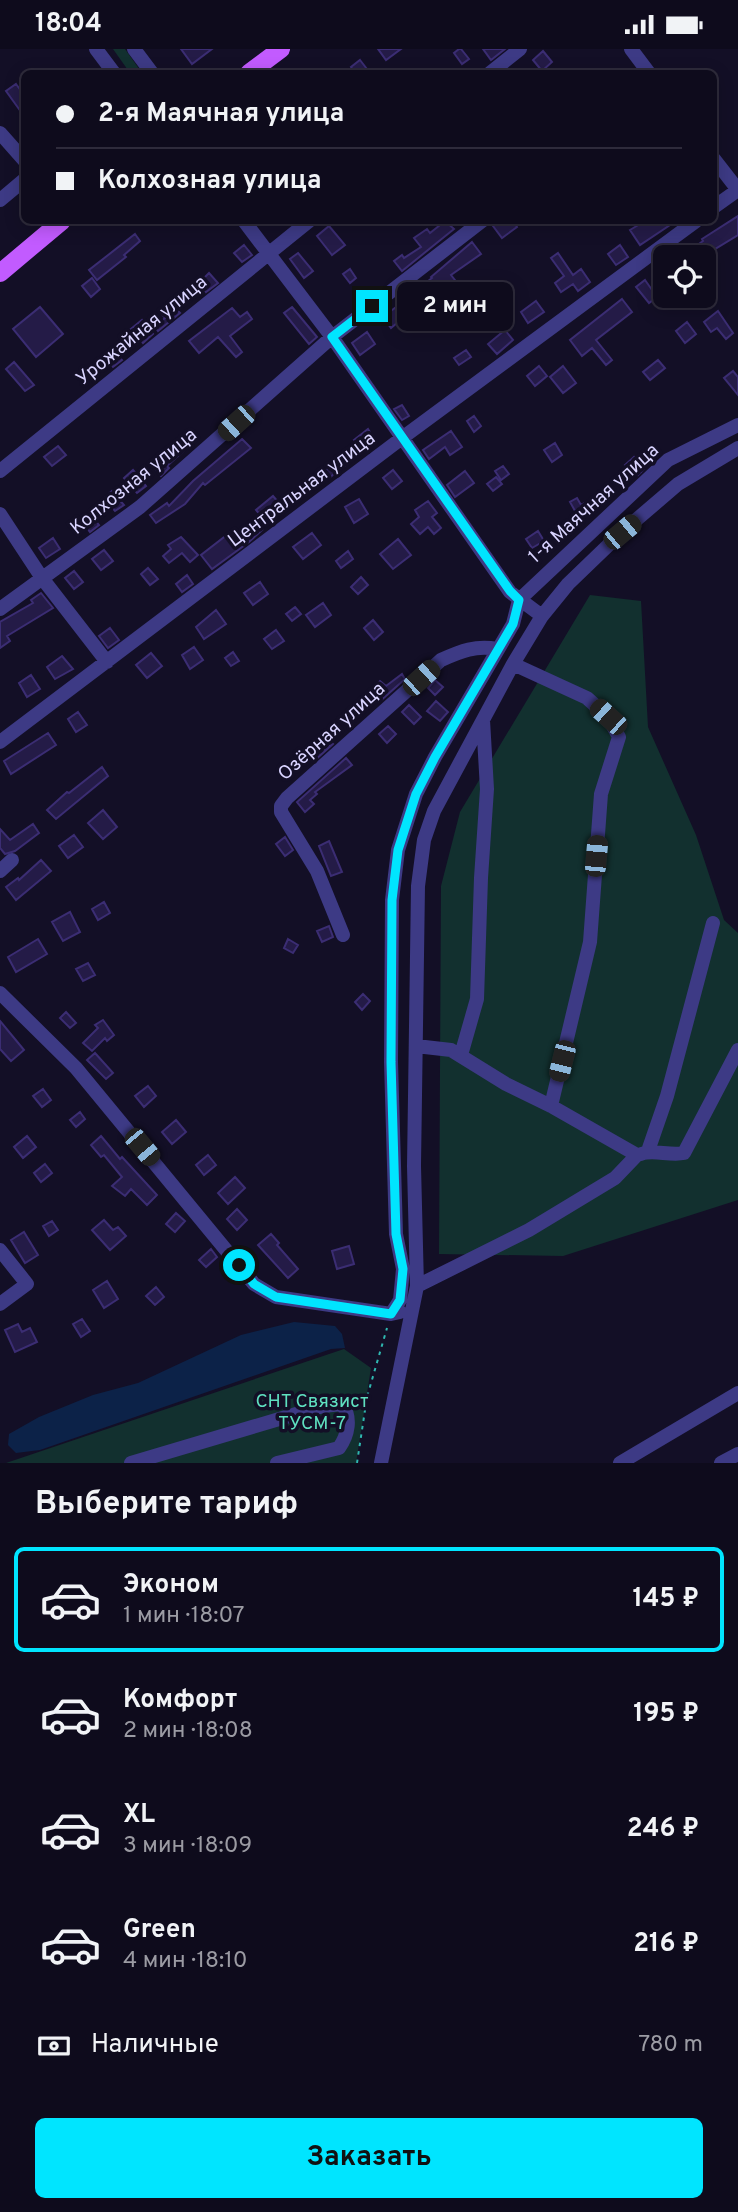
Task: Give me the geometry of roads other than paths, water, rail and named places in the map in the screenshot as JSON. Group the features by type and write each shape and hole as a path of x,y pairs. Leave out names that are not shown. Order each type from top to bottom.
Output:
{"main road":[{"path":"253,70 281,49"},
{"path":"0,273 58,224"}],"street":[{"path":"96,49 112,70"},
{"path":"134,49 150,70"},
{"path":"494,70 520,49"},
{"path":"631,49 647,70"},
{"path":"0,132 21,156"},
{"path":"717,163 738,190 717,205"},
{"path":"0,200 21,182"},
{"path":"247,224 332,337 510,591 542,616"},
{"name":"Урожайная улица","path":"0,471 305,224"},
{"name":"Колхозная улица","path":"0,608 140,507 332,337 478,224"},
{"name":"Центральная улица","path":"0,742 402,438 692,224"},
{"name":"1-я Маячная улица","path":"519,600 668,460 738,425"},
{"path":"381,1463 417,1286 414,1166 418,886 424,840 434,811 513,664 542,616 568,584 622,532 678,484 738,448"},
{"path":"0,514 42,578 107,662"},
{"path":"391,1314 400,1300 403,1269 396,1234 391,1062 392,900 398,850 416,794 513,624 519,600"},
{"name":"Озёрная улица","path":"342,935 317,871 281,812 281,806 441,660 467,649 483,646 497,649"},
{"path":"513,664 587,698 608,717 619,737 601,795 590,942 551,1106"},
{"path":"461,1055 477,999 487,789 483,720"},
{"path":"0,871 12,860"},
{"path":"417,1286 529,1230 615,1178 642,1153 667,1096 713,923"},
{"path":"0,993 76,1067 254,1284 276,1297 391,1314 413,1310"},
{"path":"416,1047 451,1049 506,1084 642,1153 662,1155 684,1153 738,1050"},
{"path":"0,1250 27,1284 0,1304"},
{"path":"620,1463 738,1393"},
{"path":"131,1463 323,1406 342,1404 346,1410 347,1436 339,1448 277,1463"},
{"path":"721,1463 738,1454"}],"water":[{"path":"294,1322 335,1326 342,1334 345,1348 331,1349 40,1450 16,1453 8,1445 9,1434 39,1417 93,1395 138,1383 241,1335"}],"park label":[{"name":"СНТ Связист ТУСМ-7","path":"312,1413"}]}
